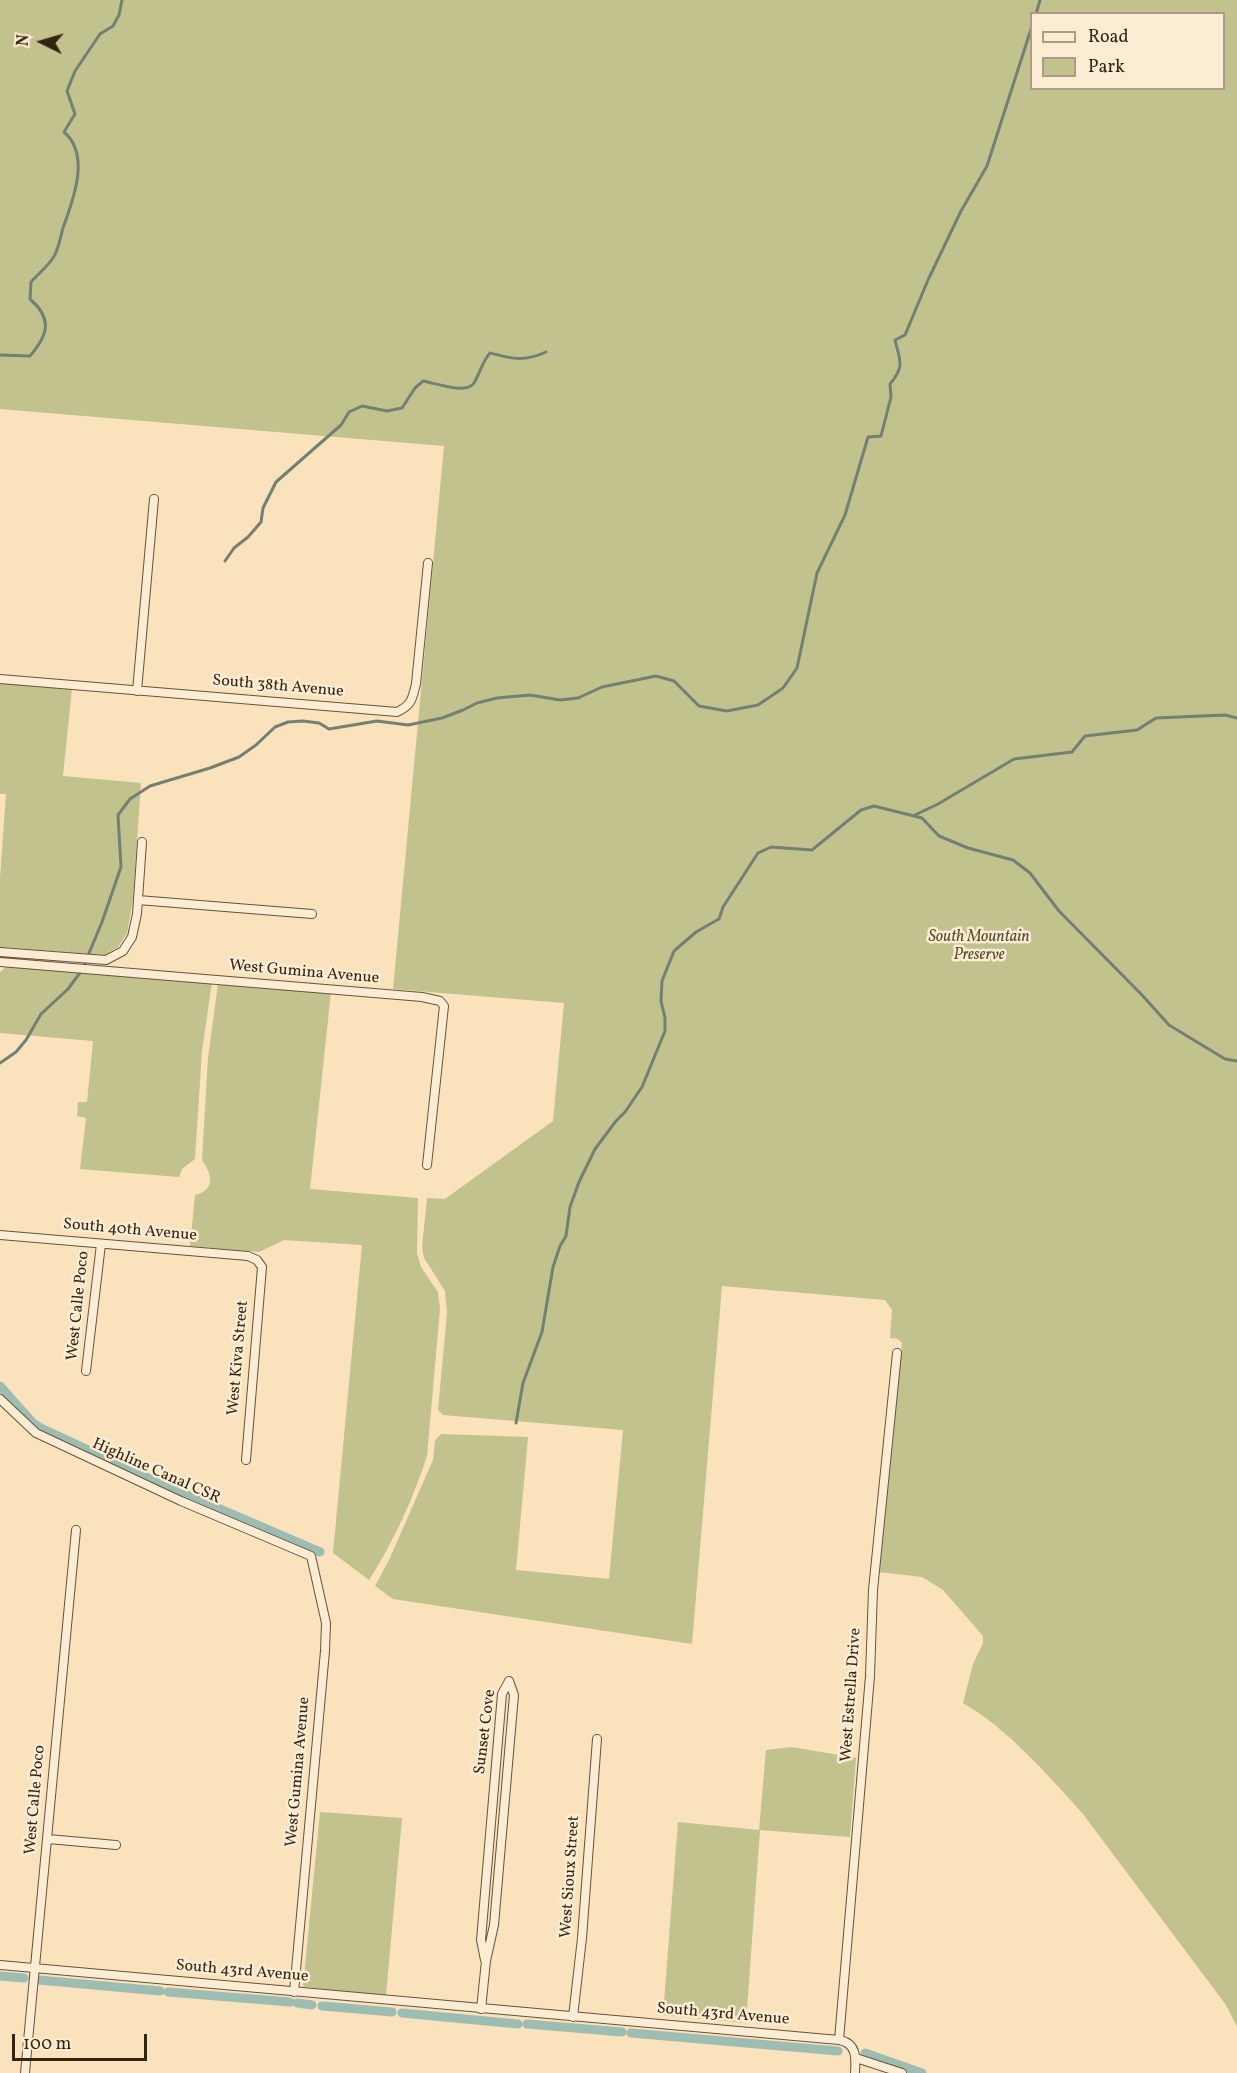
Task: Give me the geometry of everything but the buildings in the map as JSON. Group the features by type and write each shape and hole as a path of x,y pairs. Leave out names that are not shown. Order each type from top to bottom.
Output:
{"street":[{"path":"137,691 154,499"},
{"name":"South 38th Avenue","path":"0,678 397,712 407,707 413,699 428,563"},
{"path":"0,952 106,960 123,951 132,937 138,900 142,842"},
{"path":"138,900 312,914"},
{"name":"West Gumina Avenue","path":"0,962 422,997 440,1001 444,1006 427,1165"},
{"name":"South 40th Avenue","path":"0,1235 248,1256 257,1260"},
{"name":"West Calle Poco","path":"86,1371 101,1244"},
{"name":"West Kiva Street","path":"246,1460 262,1267 257,1260"},
{"name":"West Estrella Drive","path":"839,2040 870,1676 873,1590 897,1353"},
{"name":"Highline Canal CSR","path":"0,1399 36,1434 181,1501 311,1556"},
{"name":"West Calle Poco","path":"25,2073 33,1968 37,1958 76,1530"},
{"name":"West Gumina Avenue","path":"294,1992 325,1652 326,1623 311,1556"},
{"name":"Sunset Cove","path":"509,1681 514,1695 494,1925 486,1961 481,1940 502,1694 509,1681"},
{"name":"West Sioux Street","path":"573,2017 582,1938 597,1739"},
{"path":"48,1839 116,1845"},
{"path":"481,2009 486,1961"},
{"name":"South 43rd Avenue","path":"0,1965 839,2040 847,2042 852,2047 856,2058"},
{"path":"855,2073 856,2058 902,2073"}],"green space":[{"name":"South Mountain Preserve","path":"0,0 1237,0 1237,2027 1226,2005 1083,1814 1011,1739 963,1703 973,1664 983,1643 983,1636 943,1590 922,1577 879,1572 896,1377 902,1343 898,1339 890,1338 892,1310 885,1300 722,1286 692,1644 393,1599 375,1586 389,1560 433,1460 435,1440 441,1434 528,1437 516,1570 609,1579 623,1430 443,1415 438,1410 447,1313 445,1291 424,1258 422,1247 427,1198 445,1199 553,1121 564,1003 393,989 444,446 0,409"},
{"path":"0,683 72,688 63,776 141,783 133,900 127,933 118,947 104,955 0,947 0,878 6,794 0,794"},
{"path":"6,967 212,982 202,1051 195,1159 182,1169 179,1177 80,1169 86,1118 77,1116 78,1102 87,1102 93,1041 0,1033 0,972"},
{"path":"218,984 331,992 310,1189 418,1198 417,1253 421,1267 438,1292 440,1309 427,1456 402,1520 369,1580 333,1553 362,1245 284,1240 259,1252 190,1246 195,1195 202,1193 210,1181 202,1160 208,1058"},
{"path":"792,1747 856,1758 850,1837 760,1830 746,2023 663,2015 678,1822 759,1830 766,1750"},
{"path":"320,1812 402,1818 386,1995 303,1987"}],"waterway":[{"path":"0,355 30,356 44,334 45,320 30,299 31,282 51,261 57,251 77,178 77,153 64,132 75,114 67,91 75,71 100,34 113,26 119,15 122,0"},
{"path":"1037,12 1040,0"},
{"path":"0,1063 16,1052 41,1014 68,989 82,970 121,867 118,815 130,799 150,786 239,757 275,727 288,722 319,723 329,729 377,721 408,725 442,718 477,703 497,698 530,695 560,700 578,698 602,687 656,676 674,681 699,706 727,711 758,705 783,688 797,668 817,573 845,515 868,437 881,436 891,397 890,384 898,372 900,363 895,340 905,335 961,211 987,166 1030,32"},
{"path":"225,561 234,548 261,522 263,508 276,482 341,425 349,412 362,406 387,411 402,408 415,388 423,381 458,388 470,386 474,383 490,353 518,359 546,352"},
{"path":"915,815 1014,759 1072,752 1085,736 1137,730 1156,718 1225,715 1237,718"},
{"path":"516,1423 523,1383 542,1332 553,1267 566,1236 570,1207 595,1149 642,1087 665,1031 661,1001 662,981 674,951 696,932 719,919 723,907 758,853 771,847 812,850 861,810 874,806 922,818 939,836 968,848 1013,860 1030,873 1059,911 1169,1025 1225,1059 1237,1061"},
{"path":"0,1386 33,1423 41,1428 157,1482 320,1552"},
{"path":"0,1976 24,1978"},
{"path":"39,1980 160,1991"},
{"path":"168,1992 290,2002"},
{"path":"297,2003 312,2005"},
{"path":"322,2006 392,2012"},
{"path":"402,2013 518,2024"},
{"path":"527,2024 622,2032"},
{"path":"631,2033 838,2051"},
{"path":"865,2053 922,2073"}]}
